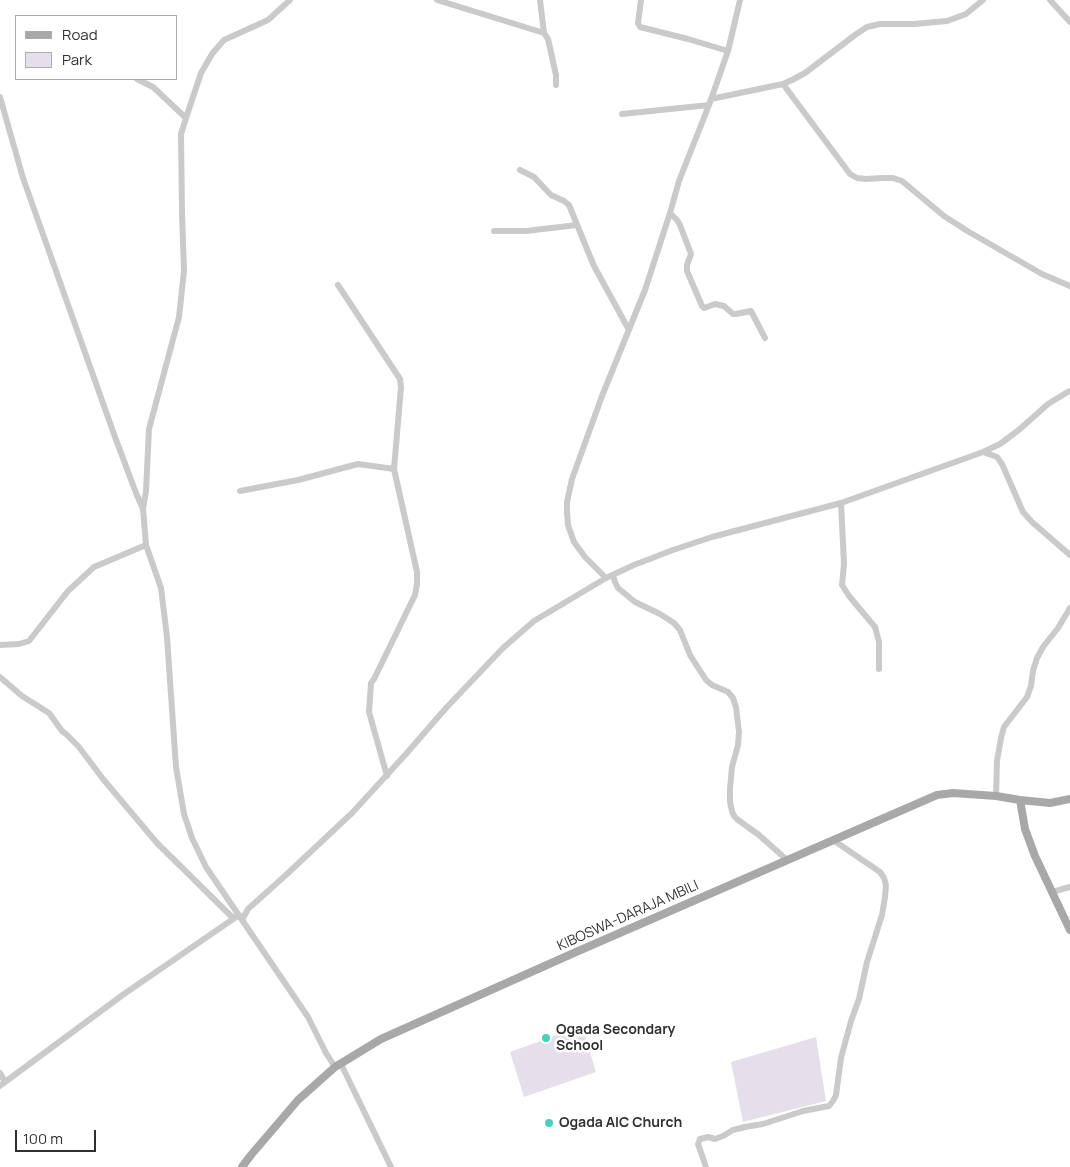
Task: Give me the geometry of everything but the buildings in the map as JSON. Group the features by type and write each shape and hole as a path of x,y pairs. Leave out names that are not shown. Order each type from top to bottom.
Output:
{"main road":[{"name":"KIBOSWA-DARAJA MBILI","path":"242,1167 298,1100 338,1066 381,1039 576,952 937,795 953,793 996,796 1050,803 1070,799"},
{"path":"1020,800 1025,830 1035,856 1070,930"}],"street":[{"path":"290,0 268,20 224,40 212,54 201,74 181,134 184,271 179,317 149,428 146,491 143,509 146,545 161,588 167,637 176,767 184,814 192,838 206,867 308,1018 326,1053 338,1066 391,1167"},
{"path":"437,0 544,33"},
{"path":"540,0 544,33 548,39 556,75 556,84"},
{"path":"641,0 638,23 640,27 728,51"},
{"path":"606,578 585,557 574,542 568,525 567,502 572,479 645,290 679,181 728,51 740,0"},
{"path":"622,114 710,102 783,84 805,73 855,34 867,27 880,24 914,24 947,21 966,14 983,0"},
{"path":"1050,0 1070,22"},
{"path":"139,80 153,87 186,118"},
{"path":"783,84 850,174 857,178 893,178 902,181 944,216 969,232 1042,274 1070,286"},
{"path":"0,97 26,187 122,456 143,509"},
{"path":"520,170 534,177 551,195 567,203 594,266 629,330"},
{"path":"670,213 680,225 691,254 687,271 702,306 704,308 715,304 724,306 733,314 751,311 765,338"},
{"path":"494,231 526,232 577,225"},
{"path":"338,285 400,379 401,386 394,469 417,572 417,584 415,595 371,682 369,712 386,776"},
{"path":"0,1073 3,1084 124,994 241,918 248,909 352,813 446,708 503,648 534,621 606,578 634,564 712,537 841,503 982,452 1000,444 1048,404 1070,391"},
{"path":"982,452 997,457 1002,464 1023,512 1070,555"},
{"path":"240,491 298,480 358,464 394,469"},
{"path":"841,503 844,564 842,585 844,590 875,627 879,642 879,669"},
{"path":"0,645 19,644 29,641 68,591 94,567 146,545"},
{"path":"613,575 614,582 618,588 635,602 674,622 680,630 690,655 706,680 712,685 728,692 733,698 739,732 738,745 732,767 730,802 732,811 738,820 759,835 787,860"},
{"path":"996,796 997,761 1004,727 1027,697 1037,658 1070,608"},
{"path":"0,677 22,696 49,713 62,731 79,747 103,779 158,843 231,916"},
{"path":"706,1167 699,1149 700,1139 708,1137 715,1139 733,1130 829,1106 836,1095 841,1058 882,915 886,885 880,872 833,840"},
{"path":"1052,892 1070,887"}],"green space":[{"path":"582,1026 596,1072 524,1097 510,1052"},
{"path":"816,1037 826,1101 743,1122 731,1062"}],"place":[{"name":"Ogada Secondary School","path":"546,1038"},
{"name":"Ogada AIC Church","path":"549,1123"}]}
